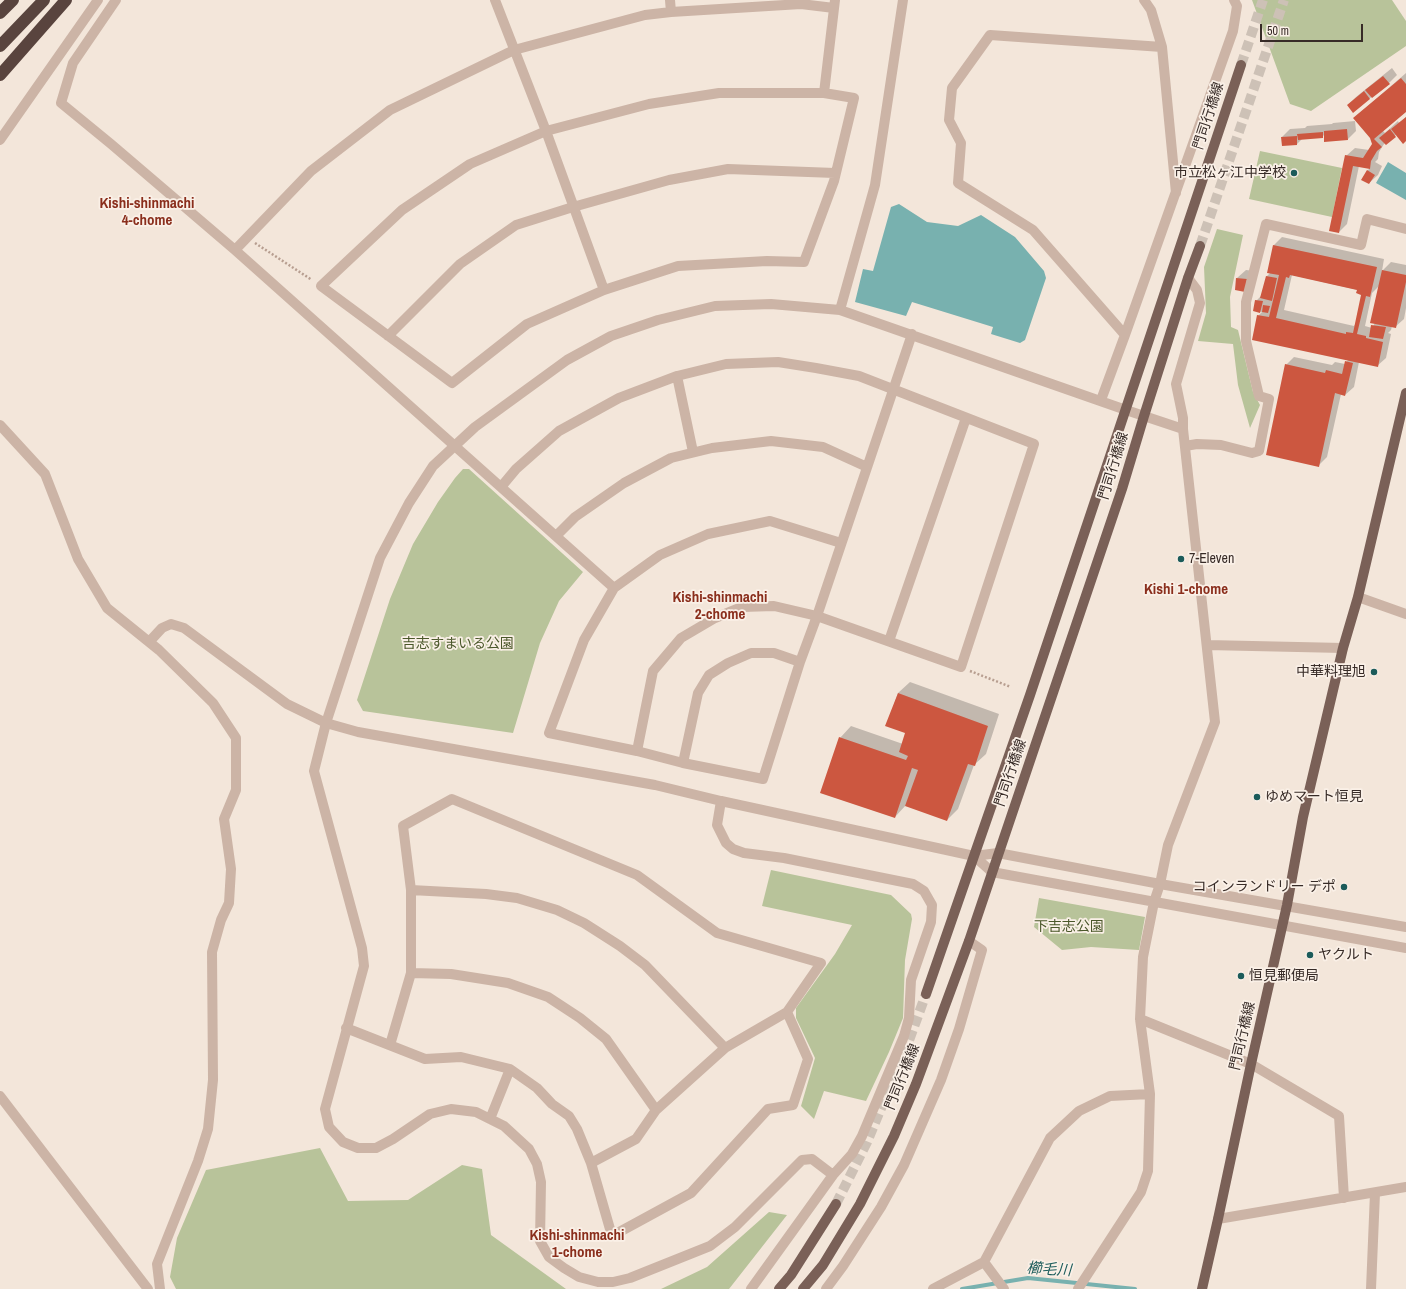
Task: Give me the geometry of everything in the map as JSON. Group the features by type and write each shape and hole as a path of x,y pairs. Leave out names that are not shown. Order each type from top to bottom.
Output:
{"highway":[{"path":"0,13 13,0"},
{"path":"0,46 44,0"},
{"path":"0,75 66,0"}],"main road":[{"name":"門司行橋線","path":"926,994 1030,695 1241,65"},
{"name":"門司行橋線","path":"803,1289 823,1265 860,1204 894,1136 916,1084 970,941 998,853 1120,497 1144,416 1188,278 1200,246"},
{"name":"門司行橋線","path":"1202,1289 1283,925 1303,817 1343,648 1358,597 1406,392"},
{"path":"779,1289 791,1274 836,1204"}],"street":[{"path":"0,140 98,0"},
{"path":"116,0 73,63 61,103 235,250 614,588"},
{"path":"495,0 546,131 604,290"},
{"path":"670,0 672,12"},
{"path":"840,310 875,185 904,0"},
{"path":"1144,0 1151,10 1162,47 1176,193"},
{"path":"1101,400 1233,30 1237,6 1234,0"},
{"path":"235,250 311,171 390,110 514,50 645,15 801,4 835,4 824,93"},
{"path":"1125,335 1033,230 958,183 961,143 949,120 952,88 990,35 1162,47"},
{"path":"720,93 824,93 854,98 835,173 804,262 767,261 678,266 604,290 528,324 452,384 321,286 402,210 470,164 546,131 648,104 720,93"},
{"path":"388,336 460,264 516,225 669,180 728,169 835,173"},
{"path":"1185,446 1197,444 1221,445 1252,453 1259,451 1269,399 1259,396 1246,341 1246,302 1266,224 1361,245 1367,219 1406,229"},
{"path":"1078,1289 1141,1192 1148,1171 1150,1094 1140,1019 1143,957 1154,902 1160,884 1168,845 1215,722 1183,429 1184,418 1176,384 1200,303 1197,290 1188,278"},
{"path":"833,1175 812,1160 802,1160 735,1227 710,1246 630,1278 613,1282 598,1282 579,1277 549,1257 540,1241 541,1182 537,1164 529,1149 504,1126 476,1112 451,1108 430,1114 393,1139 376,1148 358,1148 343,1142 329,1127 325,1109 364,966 362,948 314,772 326,723 380,558 409,503 433,466 476,427 567,360 611,336 658,320 714,306 771,304 840,310 1183,429"},
{"path":"841,543 770,521 708,534 660,555 614,588 584,640 548,733 637,751 683,763 764,779 800,662 817,616 912,334"},
{"path":"501,487 516,468 559,431 619,398 677,376 726,364 778,362 858,376 1034,444 961,667 817,616 774,606 742,607 715,618 681,638 653,671 637,751"},
{"path":"677,376 692,452"},
{"path":"889,641 966,418"},
{"path":"0,425 45,474 78,559 108,608 149,642 214,703 236,738 236,790 224,819 231,869 229,903 221,920 212,952 213,1080 208,1128 198,1161 157,1264 160,1289"},
{"path":"556,536 575,517 624,483 670,458 692,452 712,448 771,441 823,447 867,467"},
{"path":"1358,597 1406,614"},
{"path":"149,642 162,628 171,624 184,628 287,704 326,723 358,732 647,784 974,856 998,853 1160,884 1406,927"},
{"path":"1207,645 1343,648"},
{"path":"683,763 698,693 709,675 728,663 751,653 774,653 800,662"},
{"path":"390,1045 411,973 411,890 403,826 452,798 637,874 717,933 821,962 787,1012 725,1048 656,1110 636,1140 591,1163"},
{"path":"721,801 717,825 726,843 733,850 744,853 784,858 913,884 924,891 932,905 931,922 911,980 909,1018 904,1036 862,1136 852,1154 833,1175 751,1289"},
{"path":"974,856 992,872 1406,948"},
{"path":"411,890 486,894 517,898 557,910 584,923 620,946 645,965 725,1048"},
{"path":"826,1289 881,1208 904,1165 941,1080 959,1029 982,950 970,941"},
{"path":"411,973 451,974 508,983 548,997 580,1018 606,1039 656,1110"},
{"path":"346,1028 425,1059 461,1057 510,1069 537,1088 552,1104 569,1116 577,1129 591,1163 612,1236 691,1193 768,1109 793,1105 808,1059 787,1012"},
{"path":"1140,1019 1251,1064 1339,1116 1344,1198"},
{"path":"490,1119 510,1069"},
{"path":"933,1289 984,1262 1050,1138 1079,1111 1110,1096 1150,1094"},
{"path":"0,1096 148,1289"},
{"path":"1218,1219 1406,1187"},
{"path":"1371,1289 1375,1193"},
{"path":"984,1262 1004,1289"}],"path":[{"path":"246,238 321,286"},
{"path":"961,667 1011,687"}],"green space":[{"path":"1252,0 1392,0 1406,21 1406,46 1311,111 1290,104"},
{"path":"1260,151 1342,168 1332,217 1249,199"},
{"path":"1217,229 1243,235 1230,297 1231,327 1238,330 1253,392 1260,405 1250,428 1238,385 1233,344 1198,341 1206,313 1204,267"},
{"name":"吉志すまいる公園","path":"463,469 469,469 583,572 559,601 540,643 513,733 363,711 357,700 390,599 413,544 438,502"},
{"path":"771,870 891,895 911,914 912,919 905,960 903,1018 866,1101 824,1091 814,1119 801,1106 815,1058 796,1018 796,1008 835,954 852,925 762,906"},
{"name":"下吉志公園","path":"1039,898 1145,917 1139,950 1091,947 1062,950 1034,927"},
{"path":"320,1148 348,1201 408,1200 462,1165 482,1169 491,1235 566,1289 176,1289 170,1277 177,1238 206,1170"},
{"path":"769,1212 787,1215 729,1289 661,1289 707,1267"}],"water":[{"path":"1388,162 1406,173 1406,200 1376,183"},
{"path":"899,204 927,222 958,226 981,215 1015,237 1044,271 1046,278 1025,340 1020,343 991,334 993,327 912,302 906,316 855,302 863,269 873,271 891,207"}],"building":[{"path":"1383,76 1390,84 1372,98 1365,90"},
{"path":"1401,78 1406,84 1406,112 1374,139 1382,147 1377,151 1371,161 1370,169 1353,166 1339,233 1329,231 1345,155 1363,158 1372,144 1370,138 1353,118"},
{"path":"1364,91 1370,99 1353,113 1347,105"},
{"path":"1406,117 1406,141 1403,144 1391,129"},
{"path":"1347,129 1348,140 1324,142 1324,131"},
{"path":"1390,129 1396,137 1386,145 1379,138"},
{"path":"1323,132 1323,138 1298,140 1297,134"},
{"path":"1297,136 1297,145 1282,146 1281,137"},
{"path":"1367,170 1375,175 1369,184 1361,180"},
{"path":"1273,245 1377,267 1370,297 1366,296 1357,334 1383,342 1378,367 1252,340 1257,315 1269,317 1279,275 1267,273","holes":["1290,275 1357,290 1356,293 1361,295 1353,333 1346,332 1346,334 1276,318 1286,277 1289,278"]},
{"path":"1382,270 1406,275 1406,282 1396,328 1370,323"},
{"path":"1266,276 1277,278 1272,301 1260,298"},
{"path":"1236,278 1247,279 1245,292 1235,290"},
{"path":"1255,300 1263,301 1260,313 1253,311"},
{"path":"1263,305 1270,306 1268,313 1262,312"},
{"path":"1371,325 1386,327 1383,339 1369,337"},
{"path":"1345,361 1353,363 1345,396 1335,393 1319,467 1266,455 1285,364 1325,373 1326,370 1342,374"},
{"path":"898,693 988,726 975,766 968,764 947,821 905,806 918,770 912,768 895,818 820,793 839,737 906,760 908,756 899,752 905,733 885,726"}],"waterway":[{"name":"櫛毛川","path":"962,1289 1028,1278 1135,1289"}],"tunnel":[{"path":"1241,65 1263,0"},
{"path":"1200,246 1284,0"},
{"path":"836,1204 867,1142 908,1043 926,994"}],"place":[{"name":"市立松ヶ江中学校","path":"1294,173"},
{"name":"7-Eleven","path":"1181,559"},
{"name":"中華料理旭","path":"1374,672"},
{"name":"ゆめマート恒見","path":"1257,797"},
{"name":"コインランドリー デポ","path":"1344,887"},
{"name":"ヤクルト","path":"1310,955"},
{"name":"恒見郵便局","path":"1241,976"}],"district":[{"name":"Kishi-shinmachi 4-chome","path":"147,212"},
{"name":"Kishi 1-chome","path":"1186,590"},
{"name":"Kishi-shinmachi 2-chome","path":"720,606"},
{"name":"Kishi-shinmachi 1-chome","path":"577,1244"}]}
